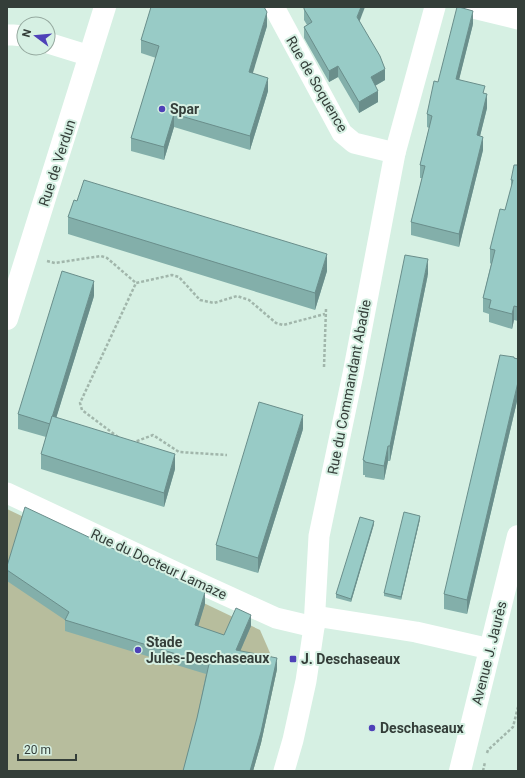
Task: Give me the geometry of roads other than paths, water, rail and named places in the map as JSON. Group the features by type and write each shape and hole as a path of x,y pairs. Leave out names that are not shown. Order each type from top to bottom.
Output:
{"main road":[{"name":"Rue de Verdun","path":"7,319 106,7"},
{"name":"Avenue J. Jaurès","path":"460,771 518,536"}],"street":[{"name":"Rue de Soquence","path":"274,7 342,133 354,143 395,153"},
{"name":"Rue du Commandant Abadie","path":"284,771 293,740 315,621 319,536 353,374 395,153 435,7"},
{"path":"469,7 518,19"},
{"path":"56,45 90,56"},
{"name":"Rue du Docteur Lamaze","path":"7,492 276,618 416,632 490,649"}],"place":[{"name":"Spar","path":"162,109"},
{"name":"Stade Jules-Deschaseaux","path":"138,650"},
{"name":"J. Deschaseaux","path":"293,659"},
{"name":"Deschaseaux","path":"372,728"}]}
